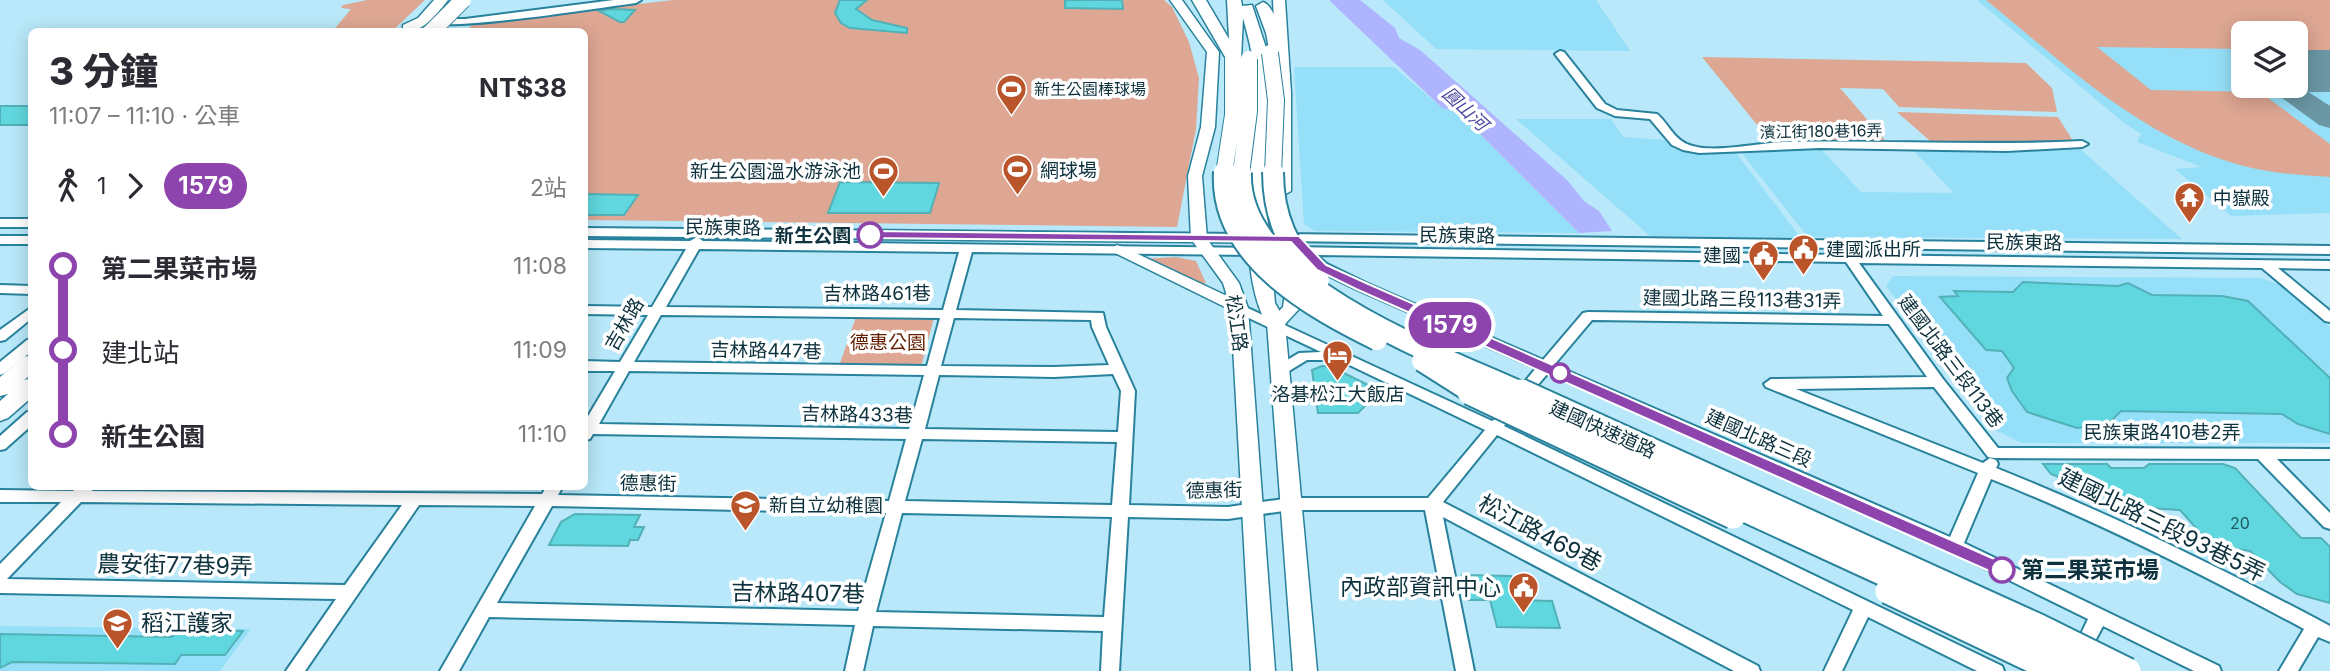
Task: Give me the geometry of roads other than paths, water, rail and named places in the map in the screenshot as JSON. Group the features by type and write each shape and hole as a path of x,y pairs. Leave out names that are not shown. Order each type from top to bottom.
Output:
{"highway":[{"path":"419,26 441,0"},
{"path":"419,26 450,0"},
{"path":"419,26 464,0"},
{"path":"442,28 464,0"},
{"path":"1189,0 1213,37 1212,50"},
{"path":"1199,0 1239,53"},
{"path":"1212,0 1222,13 1239,53"},
{"path":"1239,53 1250,3"},
{"path":"1239,53 1237,32 1250,3"},
{"path":"1250,3 1273,33 1282,76"},
{"path":"1250,3 1270,53 1276,104 1272,162 1273,199 1283,236 1315,276 1372,323"},
{"path":"1250,3 1261,57 1263,92 1256,190 1260,245 1265,303 1276,323"},
{"name":"建國快速道路","path":"1239,53 1248,115 1241,194 1253,226 1278,258 1305,281 1372,323 2128,671"},
{"name":"建國快速道路","path":"1239,53 1232,121 1224,164 1224,190 1242,239 1264,264 1311,305 1337,321 1422,362 2034,642 2088,671"},
{"path":"1422,362 1464,389 2056,671"},
{"path":"0,389 28,365"},
{"path":"0,398 28,374"},
{"path":"0,413 28,389"}],"main road":[{"path":"1176,0 1212,50 1208,127 1195,176 1203,244"},
{"name":"松江路","path":"1279,0 1282,177 1299,247 1291,308 1276,323 1305,671"},
{"name":"松江路","path":"1203,244 1231,283 1239,308 1263,671"},
{"path":"1117,250 1239,308"}],"street":[{"path":"419,26 435,0"},
{"path":"419,26 636,0"},
{"path":"459,28 465,22"},
{"name":"濱江街180巷16弄","path":"1560,54 1601,106 1615,113 1653,116 1675,143 1684,147 1725,150 1781,145 1954,147 2082,144"},
{"path":"0,226 28,226"},
{"name":"民族東路","path":"588,232 697,240 966,249 1117,250 1203,244"},
{"path":"0,238 28,238"},
{"name":"民族東路","path":"588,244 697,240 1203,244 1736,258 2330,265"},
{"name":"吉林路","path":"588,428 697,240"},
{"path":"1728,244 1736,258"},
{"name":"民族東路","path":"1299,247 1728,244 2330,250"},
{"name":"建國北路三段113巷","path":"1839,245 1938,382 1994,453 1954,546"},
{"name":"建國北路三段","path":"1299,247 1322,267 1361,286 1954,546 2212,671"},
{"path":"854,671 865,619 966,249"},
{"path":"2248,249 2330,318"},
{"path":"0,289 28,290"},
{"path":"1239,308 1494,427 1995,671"},
{"name":"吉林路461巷","path":"588,310 1098,316 1098,327 1118,369"},
{"path":"0,337 28,314"},
{"name":"建國北路三段113巷31弄","path":"1545,367 1588,316 1895,320"},
{"path":"0,370 28,346"},
{"path":"1279,371 1304,356 1326,354 1348,357"},
{"name":"吉林路447巷","path":"588,366 933,371 1118,369"},
{"path":"1465,671 1432,504 1545,367"},
{"path":"1110,671 1128,391 1118,369"},
{"name":"建國北路三段93巷5弄","path":"1938,382 1771,384 1987,471 2216,573 2322,631"},
{"path":"0,445 28,420"},
{"name":"吉林路433巷","path":"588,431 1125,437"},
{"name":"民族東路410巷2弄","path":"1994,453 2330,454"},
{"path":"2262,454 2330,523"},
{"path":"0,575 82,492"},
{"name":"德惠街","path":"0,496 82,492 304,493 413,501 551,494 896,508 1119,511 1253,511 1290,504"},
{"path":"449,671 551,494"},
{"path":"295,671 413,501"},
{"name":"松江路469巷","path":"1290,504 1432,504 1751,671"},
{"name":"農安街77巷9弄","path":"0,586 350,592"},
{"path":"1833,671 1864,607"},
{"name":"吉林路407巷","path":"484,610 1111,624"},
{"path":"2089,636 2099,616"},
{"path":"2288,671 2322,631"}],"water":[{"name":"圓山河","path":"1329,0 1360,0 1395,28 1399,38 1420,50 1567,180 1584,201 1599,211 1612,231 1579,233 1458,112 1442,108"}],"place":[{"name":"新生公園棒球場","path":"1011,116"},
{"name":"網球場","path":"1017,197"},
{"name":"新生公園溫水游泳池","path":"884,198"},
{"name":"中嶽殿","path":"2190,225"},
{"name":"新生公園","path":"870,235"},
{"name":"建國派出所","path":"1803,276"},
{"name":"建國","path":"1764,282"},
{"name":"洛碁松江大飯店","path":"1338,382"},
{"name":"新自立幼稚園","path":"746,532"},
{"name":"第二果菜市場","path":"2002,570"},
{"name":"內政部資訊中心","path":"1524,614"},
{"name":"稻江護家","path":"118,650"}],"park label":[{"name":"德惠公園","path":"888,342"}]}
